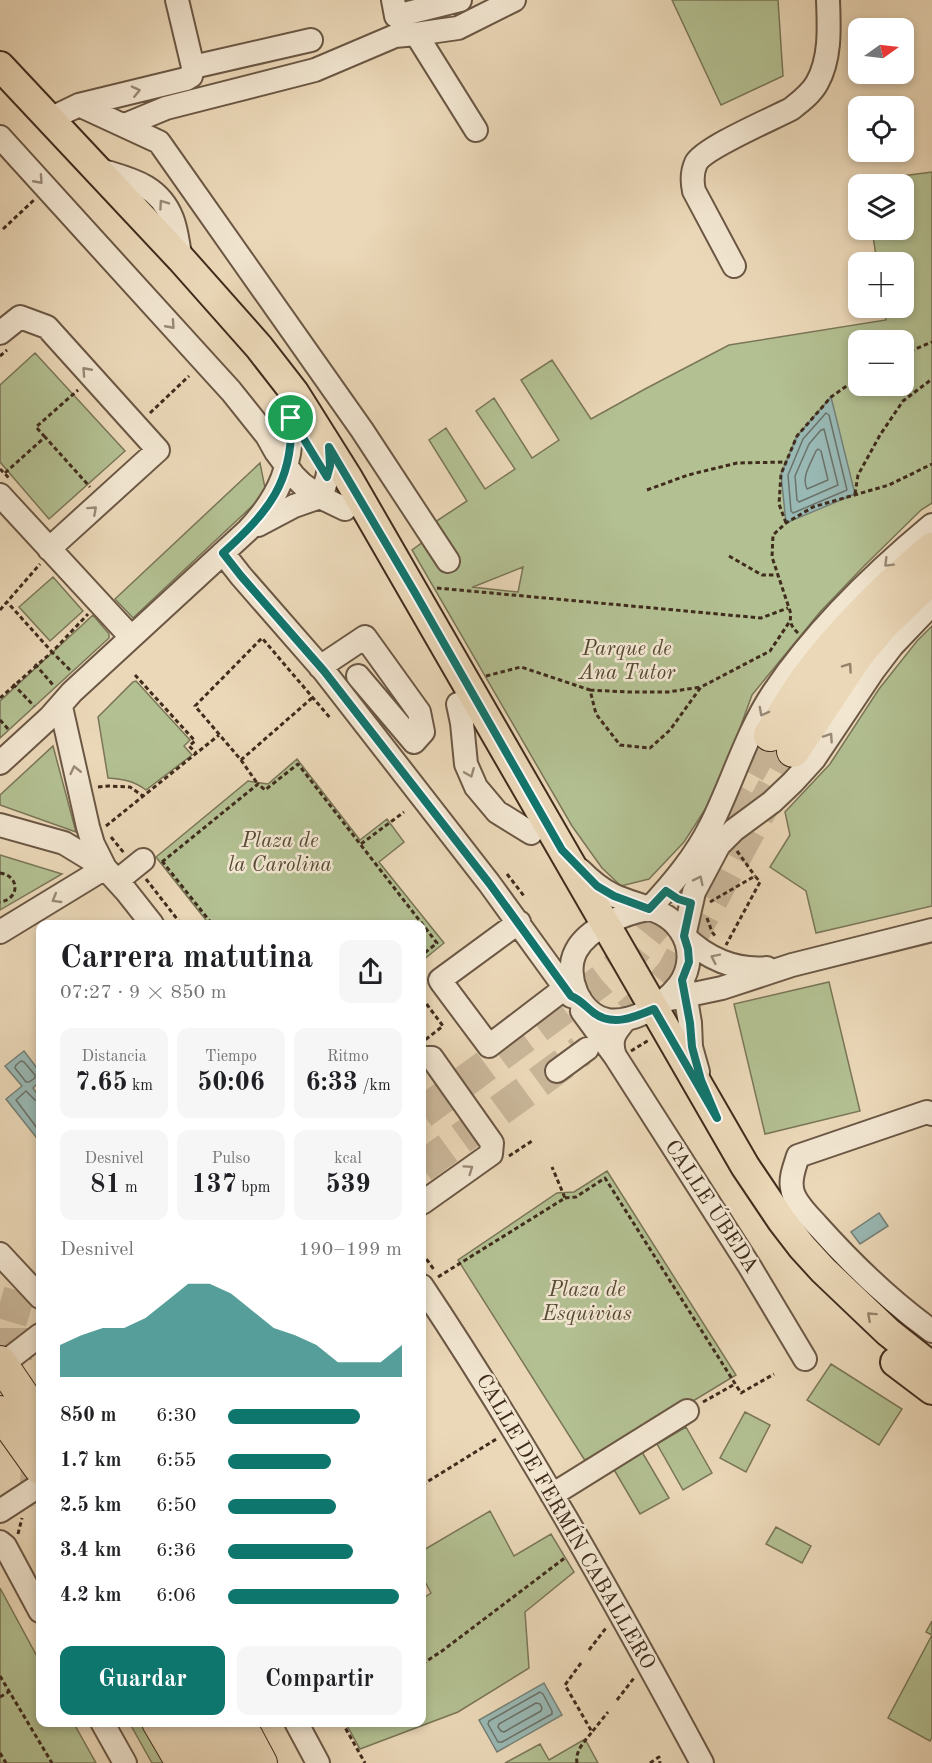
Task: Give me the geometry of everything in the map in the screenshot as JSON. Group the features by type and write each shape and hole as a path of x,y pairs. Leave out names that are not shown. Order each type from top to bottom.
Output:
{"highway":[{"path":"932,549 905,572 839,639 806,681 782,743 884,623 932,577"},
{"path":"1,1364 36,1415"},
{"path":"0,1412 36,1462"},
{"path":"161,1727 182,1763"},
{"path":"188,1727 207,1763"},
{"path":"215,1727 235,1763"},
{"path":"242,1727 261,1763"}],"main road":[{"path":"0,66 181,259 273,364 294,392 408,580 562,850 593,933"},
{"path":"0,91 211,319 262,378 291,418 330,494 458,704 531,833 593,933 658,1003 717,1118 751,1176 802,1247 888,1332 932,1367"},
{"path":"658,1003 737,1188 783,1254 862,1335 932,1390"}],"street":[{"path":"50,119 79,105 191,76 193,68 177,0"},
{"path":"395,8 460,0"},
{"path":"125,125 166,108 315,70 395,36 458,28 514,0"},
{"path":"734,266 694,191 692,180 697,163 703,155 717,147 791,110 817,84 829,40 828,0"},
{"path":"416,34 476,130"},
{"path":"193,68 311,40"},
{"path":"79,105 159,142 362,430 448,561"},
{"path":"0,137 231,391 267,436 282,467 302,484 330,494"},
{"path":"4,340 20,317 47,327 158,450 47,554"},
{"path":"0,763 58,698 72,692 249,530 262,515 271,502 292,436 291,418"},
{"path":"329,447 330,494"},
{"path":"6,483 47,554 131,637"},
{"path":"249,530 294,506 330,494"},
{"path":"539,950 545,956 555,958 593,933 627,915 649,909 674,883 710,826 772,694 824,627 896,555 932,525"},
{"name":"CALLE ÚBEDA","path":"223,553 320,667 576,997 582,1011 615,1056 750,1267 805,1359"},
{"path":"615,1056 612,1047 613,1037 658,1003 687,972 689,957 684,936 699,903 694,892 719,845 734,830 772,801 807,767 892,646 932,604"},
{"path":"320,667 365,637 419,712 423,732 414,742 358,676"},
{"path":"58,698 93,844 111,875 149,920"},
{"path":"458,704 466,764 476,787 496,812 531,833"},
{"path":"0,825 64,843 111,875"},
{"path":"562,850 597,886 614,896 665,915 675,923 694,946 704,952 733,965 747,968 792,965"},
{"path":"0,932 139,863"},
{"path":"519,922 440,980 489,1046 576,997"},
{"path":"593,933 575,952 572,961 572,978 576,997 601,1017 609,1020 658,1003 722,987 792,965 932,930"},
{"path":"717,1118 701,1080 692,1047 690,1023 702,1004 722,987"},
{"path":"658,1003 690,1023"},
{"path":"558,1071 588,1049"},
{"path":"426,1058 432,1058 492,1143 491,1154 426,1200"},
{"path":"932,1114 927,1112 798,1156 793,1170 791,1189 798,1202 842,1252 880,1289 932,1331"},
{"path":"0,1254 36,1292"},
{"name":"CALLE DE FERMÍN CABALLERO","path":"426,1292 552,1496 642,1652 702,1763"},
{"path":"1,1364 36,1338"},
{"path":"552,1496 687,1411"},
{"path":"8,1506 36,1488"},
{"path":"10,1539 5,1546 36,1604"},
{"path":"105,1727 125,1763"},
{"path":"299,1727 318,1763"}],"path":[{"path":"3,229 39,196"},
{"path":"0,356 4,340"},
{"path":"914,349 932,342"},
{"path":"150,413 189,376"},
{"path":"855,494 858,475 880,435 903,401 932,379"},
{"path":"786,524 779,504 781,474 797,436 831,397 848,385"},
{"path":"78,390 36,427 91,488"},
{"path":"0,469 6,483 45,437"},
{"path":"647,490 688,475 737,463 786,462"},
{"path":"484,676 521,667 590,690 668,692 701,687 770,651 790,621 791,614 772,556 773,535 813,507 889,485 932,464"},
{"path":"0,610 47,554"},
{"path":"729,556 762,575 778,575"},
{"path":"435,588 761,618 788,608"},
{"path":"8,603 73,674"},
{"path":"0,698 52,652 91,611"},
{"path":"790,621 798,633"},
{"path":"331,719 262,638 195,706 265,790 298,764 419,920"},
{"path":"36,665 58,698"},
{"path":"135,675 195,741 189,746 196,753"},
{"path":"14,685 36,708"},
{"path":"590,690 596,714 620,746 650,748 670,730 701,687"},
{"path":"241,760 312,698"},
{"path":"0,720 10,731"},
{"path":"104,828 219,735"},
{"path":"209,920 162,861 258,784"},
{"path":"94,787 130,788 143,796"},
{"path":"361,844 404,812"},
{"path":"110,836 139,863 178,920"},
{"path":"726,837 760,882 725,947 712,932 699,903 755,876"},
{"path":"0,873 8,875 15,885 12,896 0,902"},
{"path":"426,929 437,943 426,952"},
{"path":"426,1003 443,1026 426,1039"},
{"path":"505,1158 532,1141"},
{"path":"552,1167 565,1198"},
{"path":"426,1259 439,1277 565,1198 576,1197 605,1178 741,1393 774,1374"},
{"path":"687,1411 735,1384"},
{"path":"426,1483 512,1429"},
{"path":"8,1506 22,1516 17,1532 10,1539"},
{"path":"426,1661 570,1554"},
{"path":"589,1650 609,1624"},
{"path":"580,1662 565,1685 592,1732"},
{"path":"617,1700 637,1674"},
{"path":"0,1676 52,1763"},
{"path":"0,1697 10,1691"},
{"path":"577,1763 578,1750 608,1712"},
{"path":"345,1727 364,1763"},
{"path":"0,1753 4,1762"},
{"path":"651,1763 659,1757 660,1763"}],"green space":[{"path":"672,0 778,0 783,76 721,105"},
{"name":"Parque de Ana Tutor","path":"932,172 932,503 921,510 820,612 752,695 717,791 684,842 649,879 621,886 602,868 572,826 412,550 441,529 435,522 467,501 429,440 446,428 485,489 515,469 476,411 494,398 532,458 559,440 521,380 552,360 591,419 729,345 886,320 886,318 914,318 914,252 875,252 874,240 914,240 914,174","holes":["523,567 518,592 472,587"]},
{"path":"35,353 125,451 49,519 0,462 0,385"},
{"path":"260,463 266,493 133,618 115,599"},
{"path":"53,577 83,611 50,641 19,607"},
{"path":"93,615 109,634 109,638 0,738 0,701"},
{"path":"932,626 932,906 816,933 806,891 770,867 790,835 785,812 830,764 879,689 917,641"},
{"path":"136,681 190,740 184,746 192,755 146,790 128,781 108,778 98,717"},
{"path":"53,746 76,832 0,805 0,795"},
{"name":"Plaza de la Carolina","path":"297,759 360,840 387,819 404,842 379,862 426,920 206,920 156,857 248,781 268,784"},
{"path":"0,855 62,874 0,910"},
{"name":"Plaza de la Carolina","path":"426,921 444,943 426,958"},
{"path":"829,982 860,1111 765,1134 734,1004"},
{"name":"Plaza de Esquivias","path":"607,1171 736,1375 594,1461 584,1459 458,1260 557,1193 574,1192"},
{"path":"831,1364 902,1409 879,1445 807,1400"},
{"path":"745,1412 770,1425 746,1472 720,1458"},
{"path":"686,1427 712,1473 683,1490 657,1444"},
{"path":"642,1452 669,1498 640,1514 613,1468"},
{"path":"490,1511 514,1556 551,1534 574,1572 525,1612 529,1668 458,1712 426,1724 426,1596 431,1593 426,1584 426,1549"},
{"path":"776,1527 811,1546 802,1563 766,1544"},
{"path":"0,1588 36,1655 36,1727 76,1727 96,1763 0,1763"},
{"path":"932,1621 932,1635 926,1632"},
{"path":"932,1635 932,1737 930,1741 888,1718"},
{"path":"132,1727 158,1727 180,1763 152,1763"},
{"path":"348,1727 418,1727 360,1749"},
{"path":"585,1739 598,1763 505,1763 540,1744 549,1760"}],"water":[{"path":"831,397 855,494 786,523 781,474 797,436"},
{"path":"24,1051 36,1067 36,1085 33,1088 36,1092 36,1137 6,1099 22,1086 5,1066"},
{"path":"879,1213 888,1226 860,1244 851,1232"},
{"path":"544,1683 562,1715 497,1752 479,1720"}],"tunnel":[{"path":"426,1110 602,980 632,954 684,889 770,735"},
{"path":"628,1015 657,990 673,971 793,751"},
{"path":"426,1164 581,1051"},
{"path":"0,1302 36,1313"},
{"path":"0,1344 36,1344"}],"route":[{"path":"291,418 327,477 330,466 329,447 562,850 597,886 614,896 649,909 666,891 678,899 691,903 684,936 689,962 682,980 692,1047 701,1080 717,1118 654,1009 631,1018 609,1020 593,1012 580,999 571,996 519,922 324,671 223,553 262,515 278,489 287,468 292,436 291,418"}]}
